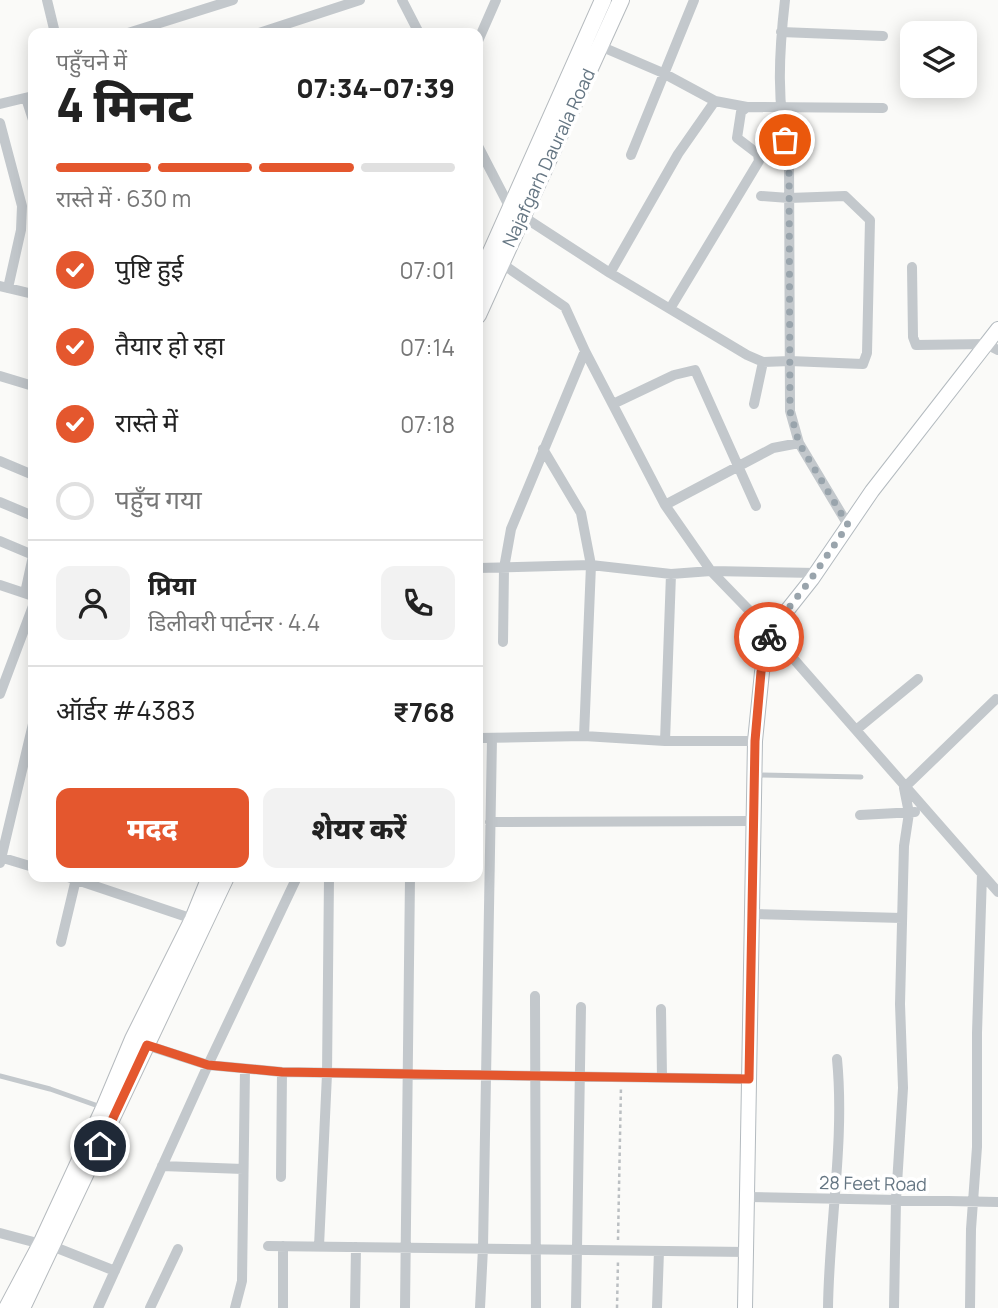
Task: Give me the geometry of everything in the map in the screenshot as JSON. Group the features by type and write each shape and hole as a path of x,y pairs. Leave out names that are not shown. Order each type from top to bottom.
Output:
{"main road":[{"name":"Najafgarh Daurala Road","path":"483,304 501,263 517,212 603,0"},
{"name":"Najafgarh Daurala Road","path":"483,272 517,212 621,0"},
{"path":"198,921 209,882"},
{"path":"7,1308 46,1245 198,921 223,882"},
{"path":"25,1307 46,1245 104,1108 140,1042"}],"street":[{"path":"47,0 54,28"},
{"path":"144,28 233,0"},
{"path":"274,28 360,0"},
{"path":"402,0 416,28"},
{"path":"483,30 496,0"},
{"path":"631,155 694,0"},
{"path":"785,0 781,32 781,125 789,155 790,411 799,443 848,525"},
{"path":"781,32 883,36"},
{"path":"600,47 663,73 715,101 747,107 883,108"},
{"path":"0,104 28,97"},
{"path":"610,273 678,154 715,101"},
{"path":"671,307 757,166 758,154 737,138 741,112 747,107"},
{"path":"0,123 22,206 21,230 4,287 28,293"},
{"path":"483,154 517,212 610,273 671,307 747,355 763,362 863,364 866,361 870,220 845,196 761,196"},
{"path":"501,263 565,307 584,351 665,505 711,571 770,632 904,788 998,892"},
{"path":"912,267 913,337 916,345 992,347"},
{"path":"745,1308 755,741 761,672 770,632 816,573 848,525 992,347 998,330"},
{"path":"503,642 504,568 511,529 584,351"},
{"path":"754,404 763,362"},
{"path":"613,404 674,375 695,370 757,506"},
{"path":"0,376 28,384"},
{"path":"665,505 772,449 799,443"},
{"path":"543,449 580,513 591,565 584,736"},
{"path":"0,461 28,473"},
{"path":"0,502 28,514"},
{"path":"0,541 28,553"},
{"path":"483,568 591,565 671,574 711,571 816,573"},
{"path":"665,740 671,574"},
{"path":"0,585 28,595"},
{"path":"0,694 28,619"},
{"path":"856,730 918,679"},
{"path":"904,788 996,699"},
{"path":"483,738 584,736 755,741"},
{"path":"480,1308 492,738"},
{"path":"28,744 0,859 28,866"},
{"path":"894,1308 896,1200 903,1088 900,1004 904,846 909,813 904,788"},
{"path":"860,816 925,810"},
{"path":"490,822 753,821"},
{"path":"970,1308 977,1147 982,874"},
{"path":"61,942 71,882"},
{"path":"84,882 198,921"},
{"path":"98,1308 208,1065 296,882"},
{"path":"319,1247 327,1074 329,882"},
{"path":"405,1308 410,882"},
{"path":"752,914 902,918"},
{"path":"535,996 536,1308"},
{"path":"576,1308 581,1007"},
{"path":"661,1009 662,1077"},
{"path":"140,1042 208,1065 282,1072 749,1079"},
{"path":"828,1308 841,1097 837,1059"},
{"path":"235,1308 242,1281 245,1069"},
{"path":"281,1177 282,1072"},
{"path":"162,1166 243,1169"},
{"name":"28 Feet Road","path":"747,1197 998,1202"},
{"path":"0,1233 46,1245 115,1271"},
{"path":"268,1246 746,1252"},
{"path":"282,1308 283,1246"},
{"path":"355,1308 356,1247"},
{"path":"150,1308 178,1249"},
{"path":"657,1308 659,1251"}],"lane":[{"path":"754,775 861,777"},
{"path":"0,1076 50,1089 104,1108"}],"path":[{"path":"617,1308 621,1076"}],"way so far":[{"path":"769,637 848,525 799,443 790,411 789,155 785,140"}],"route":[{"path":"100,1146 147,1045 208,1065 282,1072 749,1079 755,741 761,672 769,637"}]}
